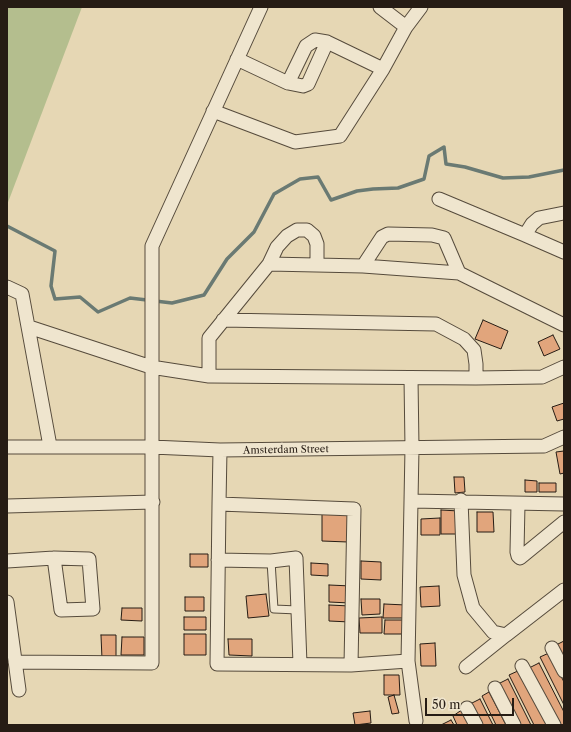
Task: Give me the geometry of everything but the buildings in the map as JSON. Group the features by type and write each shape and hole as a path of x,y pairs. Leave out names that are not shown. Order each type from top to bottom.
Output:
{"street":[{"path":"15,662 152,663 152,246 261,7"},
{"path":"380,7 406,27"},
{"path":"213,111 296,142 340,136 383,69 406,27 421,7"},
{"path":"288,83 306,46 315,40 328,42 383,69"},
{"path":"237,59 288,83 303,86 308,84 328,42"},
{"path":"439,199 564,252"},
{"path":"525,235 532,224 539,218 564,213"},
{"path":"209,376 208,338 269,264 277,247 287,236 297,230 307,230 314,236 317,244 317,265"},
{"path":"363,266 382,237 388,234 432,234 444,238 459,273"},
{"path":"269,264 363,266 459,273 564,325"},
{"path":"7,287 22,294 50,446"},
{"path":"223,320 436,324 464,339 474,350 476,378"},
{"path":"29,327 151,367 209,376 411,378 542,377 564,367"},
{"path":"411,378 412,501 408,662 416,722"},
{"name":"Amsterdam Street","path":"7,447 152,447 220,450 544,446 564,437"},
{"path":"220,450 217,664 351,665 408,662"},
{"path":"412,501 461,500 518,504 564,504"},
{"path":"461,500 464,575 473,608 493,632 506,635"},
{"path":"7,506 153,502"},
{"path":"219,504 354,509 351,665"},
{"path":"518,504 517,552 520,558 564,522"},
{"path":"7,561 54,558 89,558 93,609 61,610 54,558"},
{"path":"218,560 271,561 296,558 300,664"},
{"path":"466,667 564,590"},
{"path":"7,602 19,690"},
{"path":"552,648 564,671"},
{"path":"522,666 554,725"},
{"path":"495,688 514,725"},
{"path":"467,708 476,725"}],"lane":[{"path":"271,561 274,609 298,610"}],"green space":[{"path":"7,7 82,7 7,205"}],"waterway":[{"path":"7,226 55,251 51,286 55,299 80,297 98,312 130,298 172,303 204,295 227,259 254,232 274,194 300,179 318,177 331,200 357,191 398,188 424,179 429,156 444,147 446,164 465,167 503,178 529,177 564,170"}]}
